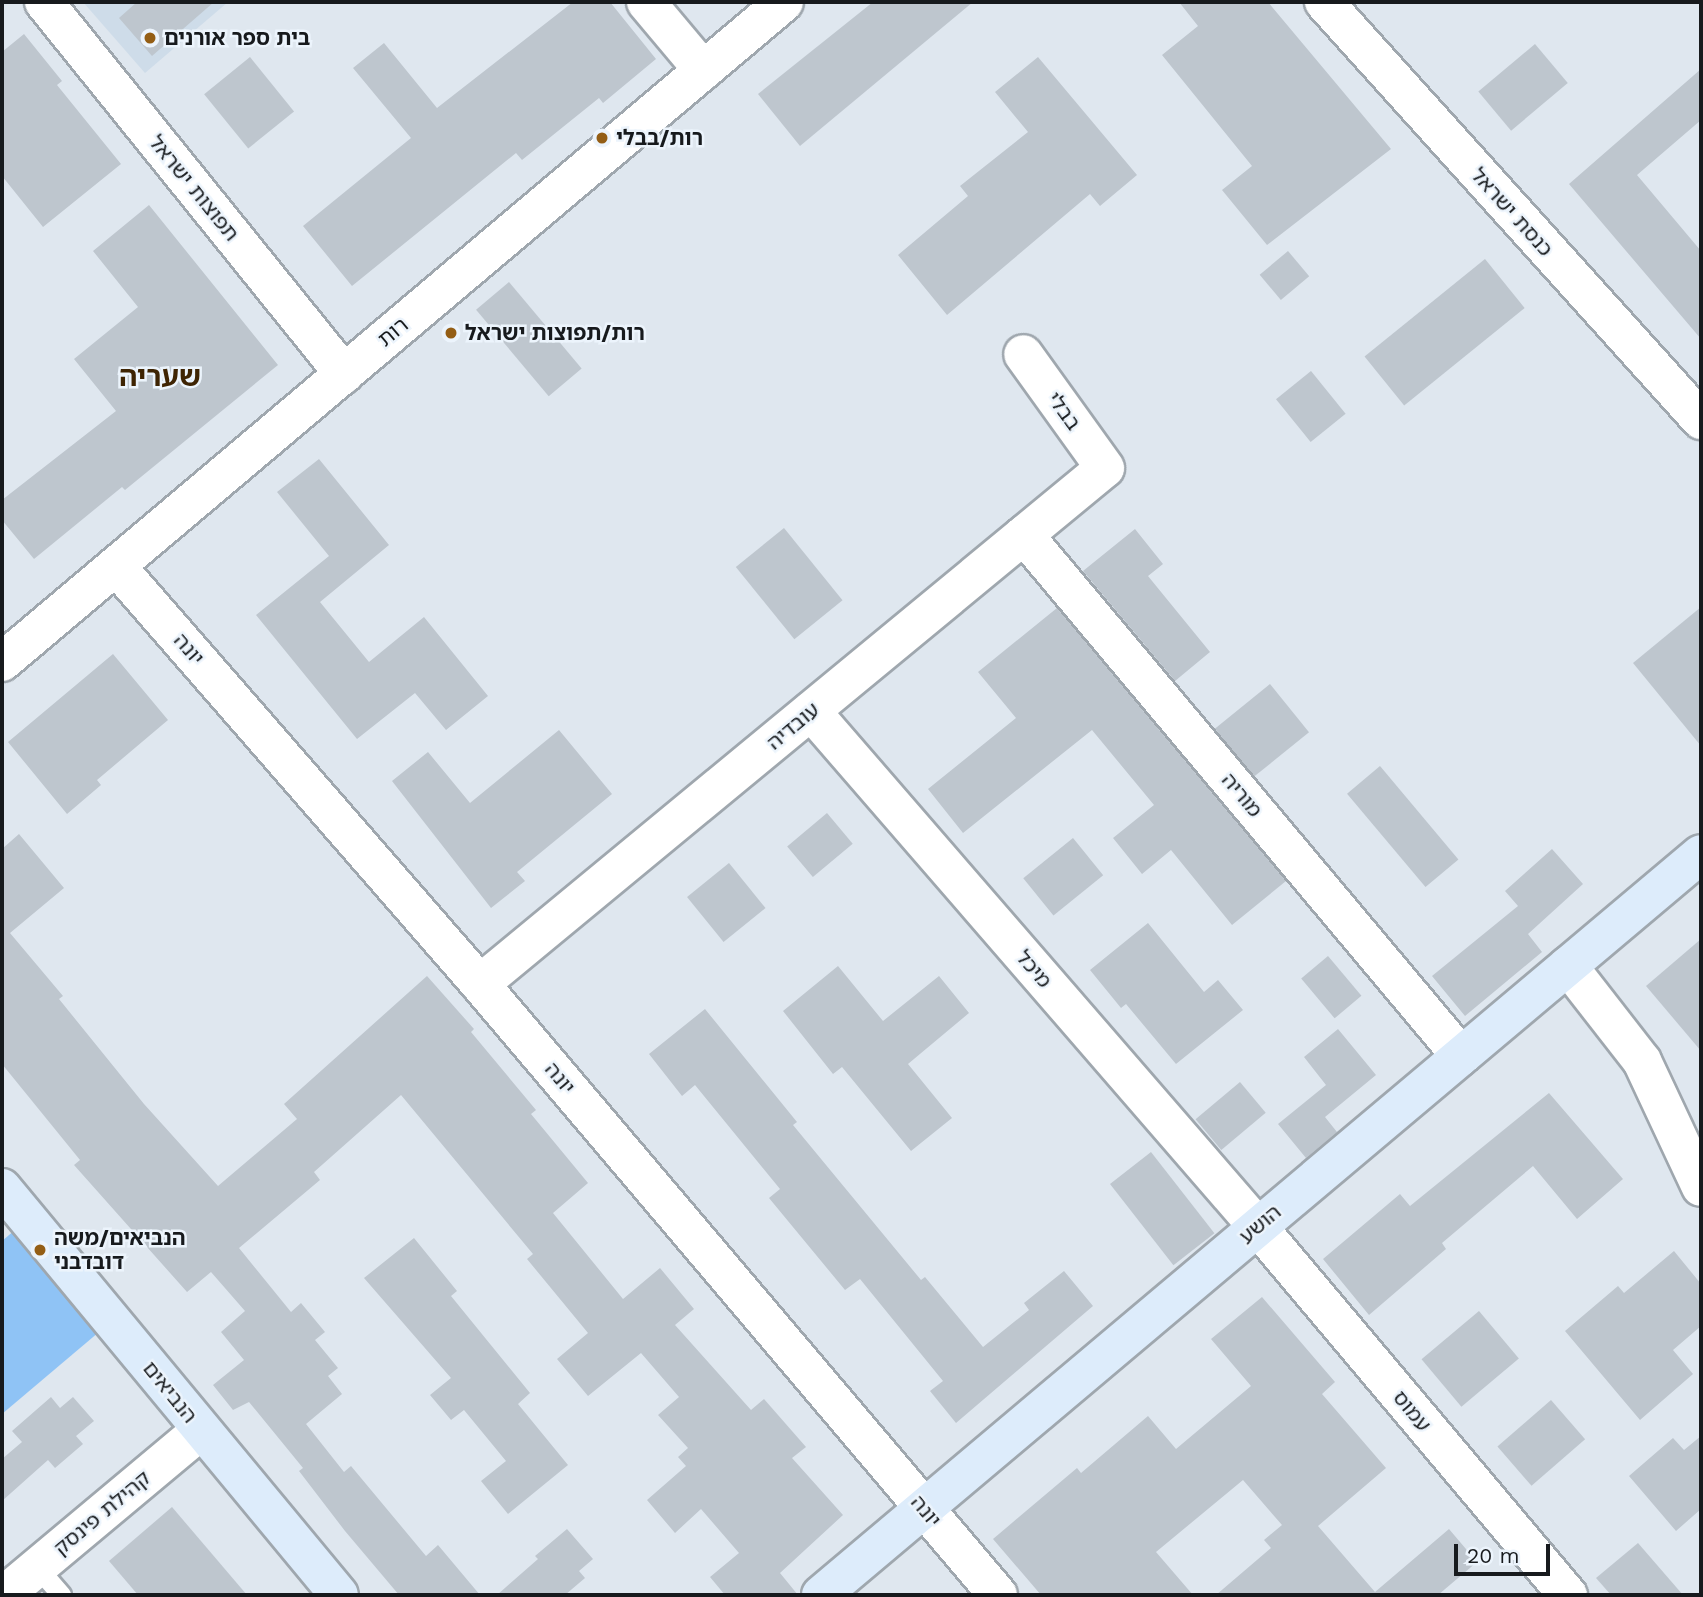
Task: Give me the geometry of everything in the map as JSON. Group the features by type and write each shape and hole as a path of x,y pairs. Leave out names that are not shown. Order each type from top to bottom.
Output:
{"street":[{"name":"תפוצות ישראל","path":"44,2 344,374"},
{"path":"646,2 703,70"},
{"name":"רות","path":"2,662 784,2"},
{"name":"כנסת ישראל","path":"1324,2 1701,420"},
{"name":"בבלי","path":"1023,354 1105,468"},
{"name":"עובדיה","path":"480,984 1105,468"},
{"name":"מוריה","path":"1024,535 1461,1056"},
{"name":"יונה","path":"116,566 480,984 998,1595"},
{"name":"מיכל","path":"811,711 1257,1226"},
{"name":"הושע","path":"821,1595 1701,854"},
{"path":"1568,966 1642,1061 1701,1186"},
{"name":"הנביאים","path":"2,1188 339,1595"},
{"name":"עמוס","path":"1257,1226 1568,1595"},
{"name":"קהילת פינסק","path":"4,1595 49,1581 201,1430"}],"shaded area":[{"name":"בית ספר אורנים","path":"83,2 228,2 145,73"},
{"path":"28,1219 112,1321 2,1414 2,1241"}],"building":[{"path":"137,2 214,2 152,56 119,18"},
{"path":"573,2 610,2 656,59 603,103 599,98 522,160 516,153 352,286 303,226 411,138 353,68 384,43 437,108"},
{"path":"873,2 973,2 800,146 758,94"},
{"path":"1179,2 1268,2 1391,149 1267,245 1222,190 1252,166 1162,55 1198,26"},
{"path":"24,34 62,81 57,85 121,164 43,227 2,176 2,52"},
{"path":"1535,44 1568,83 1511,131 1478,92"},
{"path":"250,57 294,111 248,149 204,94"},
{"path":"1038,57 1137,175 1100,206 1090,194 947,315 898,255 968,196 960,186 1028,132 995,92"},
{"path":"1701,69 1701,120 1637,175 1701,251 1701,339 1569,184"},
{"path":"149,205 278,365 125,490 122,487 34,559 2,520 2,500 116,411 74,359 138,307 93,251"},
{"path":"1288,251 1309,276 1281,300 1260,275"},
{"path":"1485,259 1525,308 1404,406 1365,357"},
{"path":"509,282 582,369 549,396 476,310"},
{"path":"1311,371 1346,414 1311,442 1276,399"},
{"path":"319,459 389,545 320,602 369,662 424,617 488,696 446,730 415,693 357,739 256,615 329,556 277,492"},
{"path":"784,528 843,600 794,639 736,567"},
{"path":"1135,529 1163,564 1148,576 1210,652 1175,681 1083,571"},
{"path":"1701,607 1701,746 1633,663"},
{"path":"1057,608 1286,881 1232,925 1171,850 1142,874 1113,838 1154,805 1092,730 963,833 928,789 1016,718 978,672"},
{"path":"113,654 168,720 97,780 101,785 67,814 8,742"},
{"path":"1270,684 1309,732 1254,777 1215,729"},
{"path":"559,730 612,794 517,872 525,881 491,908 392,781 428,752 470,803"},
{"path":"1380,766 1458,859 1425,887 1347,794"},
{"path":"827,813 853,844 813,877 787,846"},
{"path":"19,834 64,888 10,933 63,996 59,999 144,1104 218,1186 297,1119 284,1104 427,976 474,1029 471,1032 536,1110 531,1114 588,1183 553,1213 623,1299 660,1268 694,1309 675,1325 751,1410 764,1399 806,1447 792,1458 843,1515 780,1573 798,1595 725,1595 710,1577 739,1553 701,1509 675,1533 647,1500 686,1466 678,1457 688,1448 658,1415 679,1397 641,1353 588,1396 557,1359 588,1333 527,1259 533,1254 401,1095 314,1172 320,1180 239,1248 291,1312 301,1303 325,1332 315,1340 338,1368 328,1376 342,1394 306,1424 344,1472 351,1466 426,1556 438,1545 480,1595 399,1595 345,1531 299,1471 303,1468 249,1402 233,1410 213,1385 244,1360 221,1332 245,1311 211,1272 187,1292 74,1165 80,1160 2,1064 2,849"},
{"path":"1073,838 1103,875 1053,916 1023,878"},
{"path":"1552,849 1583,884 1528,934 1542,952 1465,1016 1432,976 1518,906 1505,891"},
{"path":"729,863 766,908 724,942 687,897"},
{"path":"1148,923 1204,992 1218,980 1243,1010 1176,1064 1126,1004 1121,1008 1090,970"},
{"path":"1701,939 1701,1051 1646,986"},
{"path":"1328,956 1361,996 1335,1018 1301,978"},
{"path":"838,966 883,1021 939,976 969,1013 908,1064 952,1118 911,1151 842,1067 833,1074 783,1011"},
{"path":"705,1009 797,1122 793,1125 921,1280 925,1277 983,1347 1029,1310 1024,1303 1064,1271 1093,1306 956,1423 930,1391 943,1381 860,1279 845,1290 769,1198 780,1189 695,1085 682,1096 649,1054"},
{"path":"1338,1029 1376,1075 1325,1117 1337,1132 1306,1158 1278,1124 1326,1085 1304,1057"},
{"path":"1240,1082 1266,1113 1221,1150 1196,1119"},
{"path":"1549,1093 1623,1179 1577,1219 1533,1166 1442,1243 1446,1249 1369,1315 1323,1259 1400,1194 1410,1206"},
{"path":"1151,1152 1214,1233 1173,1265 1110,1184"},
{"path":"414,1238 457,1291 451,1296 530,1393 518,1404 568,1465 508,1514 481,1481 506,1461 464,1410 451,1420 430,1395 451,1378 364,1278"},
{"path":"1674,1251 1701,1284 1701,1326 1673,1350 1693,1374 1640,1420 1565,1331 1618,1286 1624,1293"},
{"path":"1262,1297 1335,1382 1322,1394 1386,1468 1318,1526 1375,1592 1449,1529 1477,1562 1438,1595 1216,1595 1271,1548 1264,1540 1282,1525 1243,1480 1156,1552 1193,1595 1041,1595 993,1539 1077,1468 1081,1473 1148,1416 1176,1449 1251,1386 1211,1339"},
{"path":"1479,1311 1519,1358 1461,1407 1422,1359"},
{"path":"51,1397 60,1408 73,1397 94,1421 76,1436 83,1444 55,1468 48,1460 2,1501 2,1459 22,1442 12,1431"},
{"path":"1551,1400 1585,1439 1532,1486 1497,1447"},
{"path":"1701,1436 1701,1509 1676,1531 1629,1476 1673,1438 1684,1450"},
{"path":"172,1507 247,1595 138,1595 109,1561"},
{"path":"567,1529 593,1559 579,1571 585,1578 565,1595 497,1595 538,1559 535,1556"},
{"path":"1638,1543 1683,1595 1611,1595 1596,1578"}],"place":[{"name":"בית ספר אורנים","path":"150,38"},
{"name":"רות/בבלי","path":"602,138"},
{"name":"רות/תפוצות ישראל","path":"451,333"},
{"name":"הנביאים/משה דובדבני","path":"40,1250"}],"district":[{"name":"שעריה","path":"160,377"}]}
